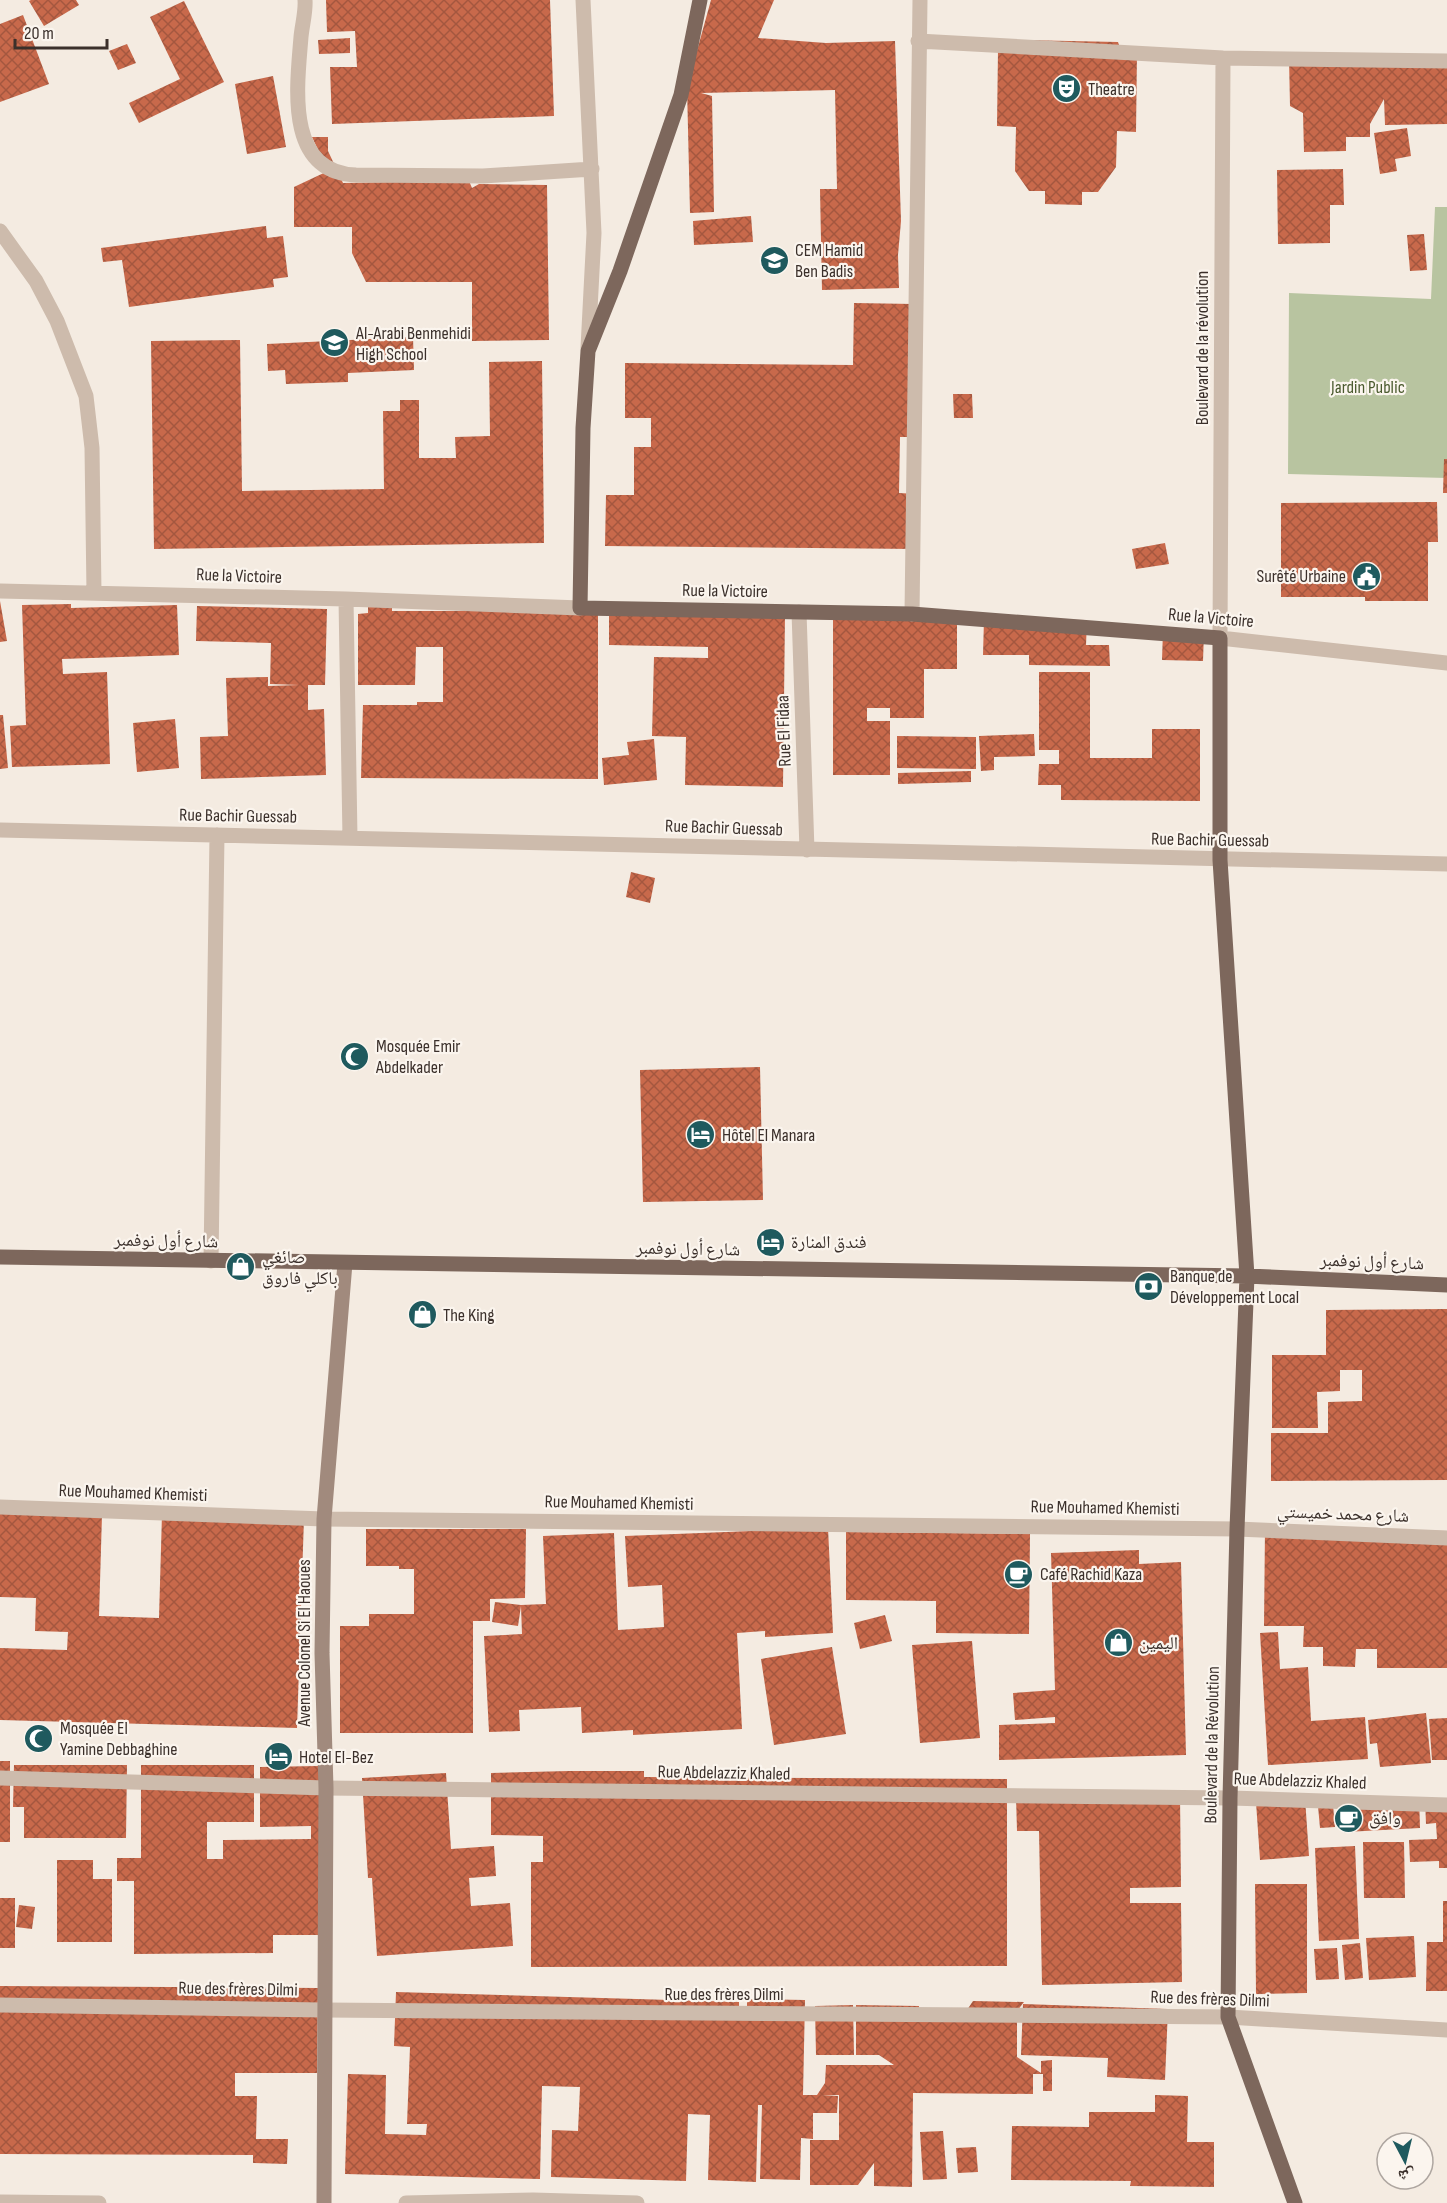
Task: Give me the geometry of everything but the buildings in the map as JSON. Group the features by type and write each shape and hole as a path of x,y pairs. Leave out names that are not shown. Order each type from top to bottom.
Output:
{"main road":[{"path":"580,608 583,428 588,351 620,271 681,96 700,0"},
{"name":"Rue la Victoire","path":"580,608 912,614 1220,638"},
{"name":"Boulevard de la Révolution","path":"1220,638 1220,860 1247,1276 1230,1798 1228,2017 1295,2203"},
{"name":"شارع أول نوفمبر","path":"0,1257 1247,1276 1447,1285"},
{"name":"Avenue Colonel Si El Haoues","path":"324,2203 326,1788 322,1653 324,1519 345,1263"}],"street":[{"path":"305,0 298,104 303,136 318,161 327,167 342,175 357,176 483,176 592,169"},
{"path":"583,0 594,233 588,351"},
{"path":"912,614 920,0"},
{"path":"918,41 1222,58 1447,61"},
{"name":"Boulevard de la révolution","path":"1220,638 1222,58"},
{"path":"0,231 36,281 57,321 86,396 92,448 94,592"},
{"name":"Rue la Victoire","path":"0,591 346,599 580,608"},
{"path":"346,599 350,838"},
{"name":"Rue El Fidaa","path":"799,612 807,850"},
{"name":"Rue la Victoire","path":"1220,638 1447,663"},
{"name":"Rue Bachir Guessab","path":"0,830 1447,864"},
{"path":"211,1261 217,835"},
{"name":"Rue Mouhamed Khemisti","path":"0,1507 324,1519 1237,1529"},
{"name":"شارع محمد خميستي","path":"1237,1529 1447,1538"},
{"name":"Rue Abdelazziz Khaled","path":"0,1778 326,1788 1230,1798 1447,1805"},
{"name":"Rue des frères Dilmi","path":"0,2004 324,2010 1228,2017 1447,2030"},
{"path":"406,2203 532,2200 637,2203"},
{"path":"0,2202 99,2203"}],"green space":[{"name":"Jardin Public","path":"1435,207 1447,207 1447,478 1288,474 1289,293 1431,299"}],"place":[{"name":"Theatre","path":"1067,89"},
{"name":"CEM Hamid Ben Badis","path":"774,260"},
{"name":"Al-Arabi Benmehidi High School","path":"335,343"},
{"name":"Surêté Urbaine","path":"1367,576"},
{"name":"Mosquée Emir Abdelkader","path":"355,1056"},
{"name":"Hôtel El Manara","path":"701,1135"},
{"name":"فندق المنارة","path":"770,1242"},
{"name":"صائغي باكلي فاروق","path":"241,1267"},
{"name":"Banque de Développement Local","path":"1149,1286"},
{"name":"The King","path":"422,1315"},
{"name":"Café Rachid Kaza","path":"1019,1574"},
{"name":"اليمين","path":"1118,1643"},
{"name":"Mosquée El Yamine Debbaghine","path":"39,1738"},
{"name":"Hotel El-Bez","path":"278,1757"},
{"name":"وافق","path":"1348,1818"}]}
